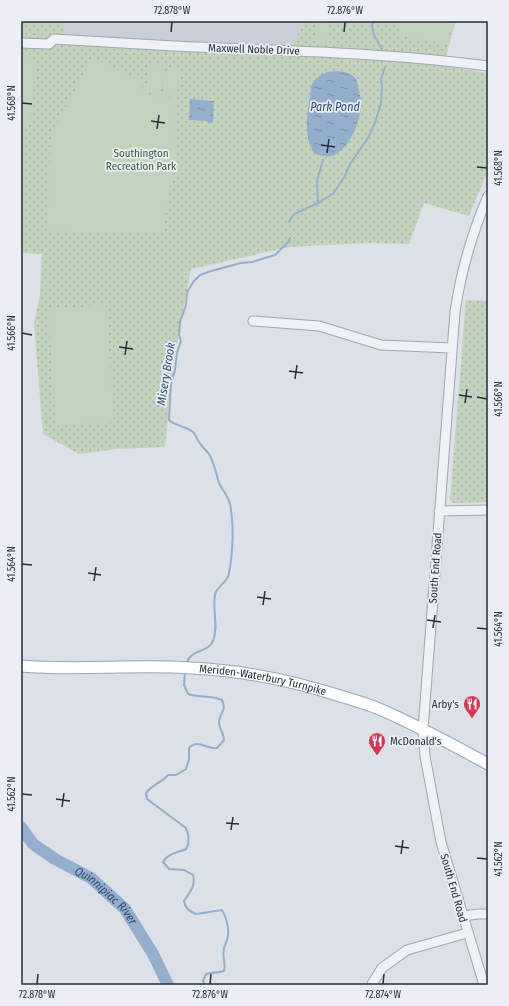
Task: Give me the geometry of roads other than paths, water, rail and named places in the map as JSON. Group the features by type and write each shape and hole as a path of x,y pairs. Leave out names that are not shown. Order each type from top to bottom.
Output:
{"main road":[{"name":"Meriden-Waterbury Turnpike","path":"21,666 186,667 257,675 309,687 376,708 423,729 488,764"}],"street":[{"name":"Maxwell Noble Drive","path":"21,43 49,44 54,39 333,52 418,58 488,66"},
{"name":"South End Road","path":"484,985 467,933 441,842 425,756 423,729 452,348 458,297 466,258 480,214 488,196"},
{"path":"252,321 318,326 381,345 452,348"},
{"path":"439,511 488,510"},
{"path":"463,916 488,914"},
{"path":"372,984 382,968 407,950 467,933"}],"water":[{"name":"Park Pond","path":"327,72 342,72 350,74 356,79 361,106 358,121 352,136 347,143 336,154 322,156 315,154 311,147 308,139 307,121 311,86 318,77"},
{"path":"190,99 214,101 213,123 208,123 207,121 189,120"}],"waterway":[{"name":"Misery Brook","path":"373,21 372,29 382,49"},
{"name":"Misery Brook","path":"289,222 294,214 333,194 345,176 350,164 368,138 375,123 381,103 381,79 385,67"},
{"path":"318,203 317,181 323,160"},
{"name":"Misery Brook","path":"187,663 192,655 207,648 213,641 215,635 215,595 217,589 228,576 232,538 230,504 219,483 211,457 200,444 193,432 187,428 174,424 169,420 171,384 181,341 179,335 180,322 186,305 187,292 200,275 275,255 289,241 290,238"},
{"name":"Misery Brook","path":"185,671 184,685 188,694 222,700 224,709 219,722 224,740 217,748 199,744 192,745 189,748 189,759 186,769 176,775 168,775 146,793 147,799 186,828 189,841 186,849 170,855 163,862 169,869 184,870 193,875 193,886 184,901 187,908 196,914 222,910 227,921 228,933 224,947 224,971 206,974 203,981 205,985"},
{"name":"Quinnipiac River","path":"21,827 33,844 55,859 91,878 125,909 153,954 168,985"}],"place":[{"name":"Arby's","path":"472,719"},
{"name":"McDonald's","path":"377,756"}],"park label":[{"name":"Southington Recreation Park","path":"141,159"}]}
